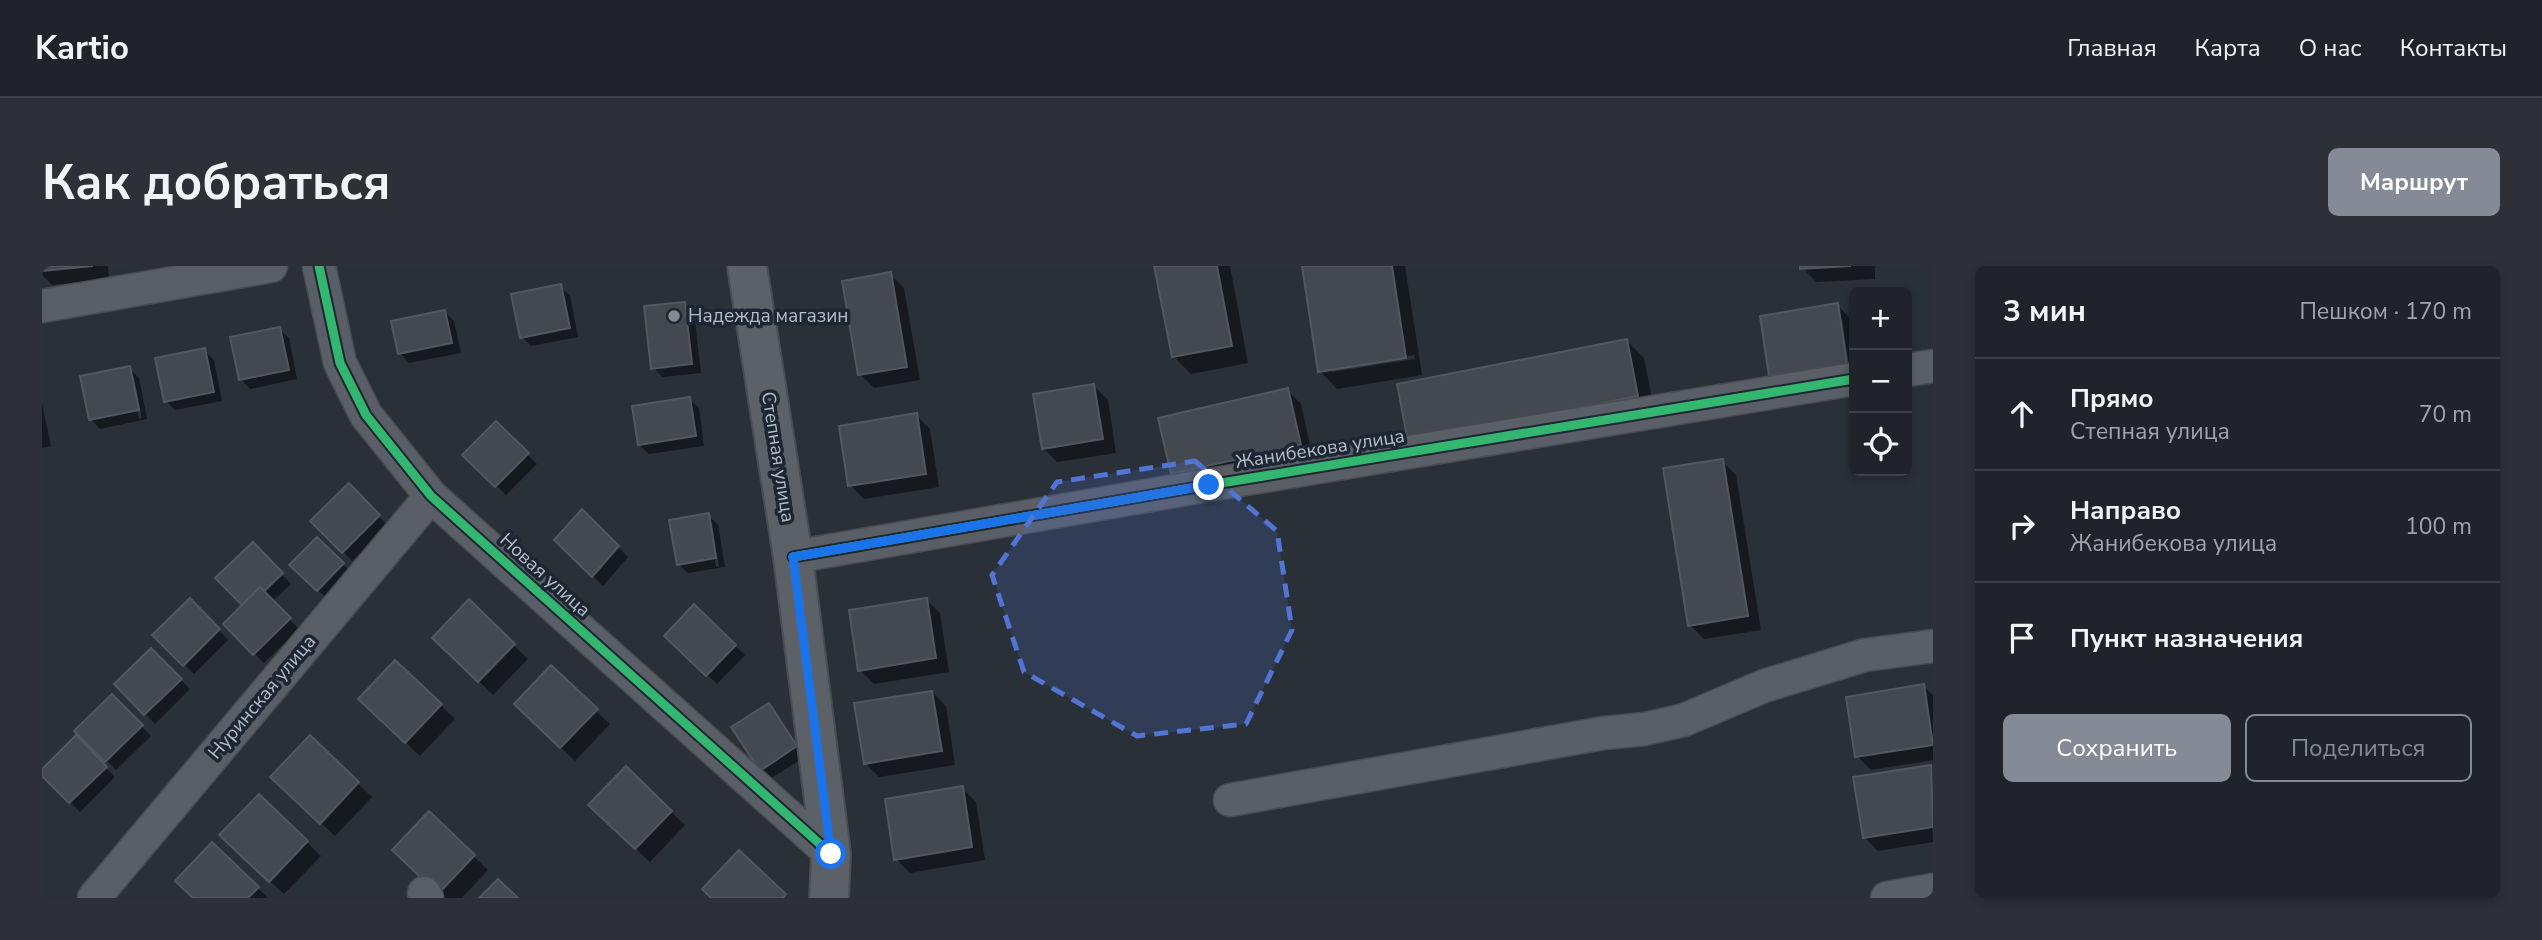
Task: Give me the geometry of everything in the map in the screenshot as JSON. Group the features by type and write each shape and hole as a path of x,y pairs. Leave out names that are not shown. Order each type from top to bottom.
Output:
{"main road":[{"name":"Степная улица","path":"747,266 793,557 831,854 829,898"}],"street":[{"path":"42,306 271,266"},
{"name":"Новая улица","path":"318,266 340,363 355,394 366,415 430,496 831,854"},
{"name":"Жанибекова улица","path":"793,557 1209,485 1849,380"},
{"name":"Нуринская улица","path":"94,898 430,496"},
{"path":"1230,800 1604,733 1645,729 1684,720 1764,686 1865,655 1933,646"},
{"path":"1887,898 1933,890"}],"highlighted area":[{"path":"1195,461 1277,531 1292,630 1246,724 1137,736 1024,672 992,575 1057,482"}],"building":[{"path":"42,266 93,266 42,271"},
{"path":"1154,266 1217,266 1232,346 1172,357"},
{"path":"1302,266 1392,266 1406,358 1318,372"},
{"path":"1800,266 1851,266 1800,269"},
{"path":"891,272 907,367 858,375 842,281"},
{"path":"561,284 570,328 520,338 511,294"},
{"path":"685,302 692,364 651,369 644,306"},
{"path":"1838,303 1847,364 1769,376 1760,316"},
{"path":"445,310 452,343 398,354 391,321"},
{"path":"280,327 289,370 239,380 230,337"},
{"path":"1627,339 1638,396 1408,442 1397,384"},
{"path":"205,348 214,392 164,402 155,358"},
{"path":"130,366 139,410 89,420 80,376"},
{"path":"1094,384 1103,439 1042,449 1033,394"},
{"path":"1288,388 1301,445 1171,474 1158,418"},
{"path":"690,397 696,436 638,445 632,406"},
{"path":"917,413 926,474 848,486 839,426"},
{"path":"496,421 529,453 495,487 462,455"},
{"path":"1723,459 1748,616 1688,626 1663,468"},
{"path":"349,483 380,515 342,553 310,521"},
{"path":"582,509 619,546 592,577 554,540"},
{"path":"709,513 716,558 677,565 669,520"},
{"path":"317,537 344,563 317,591 289,565"},
{"path":"253,542 283,573 246,609 215,578"},
{"path":"260,587 291,618 253,655 223,624"},
{"path":"190,598 220,629 183,666 152,635"},
{"path":"927,598 936,658 858,671 849,610"},
{"path":"469,599 515,644 478,682 432,638"},
{"path":"694,604 736,645 706,676 664,636"},
{"path":"151,648 182,679 144,715 114,684"},
{"path":"395,660 442,704 405,743 358,699"},
{"path":"551,665 598,709 560,748 514,704"},
{"path":"1924,684 1933,745 1855,757 1846,697"},
{"path":"932,691 942,751 864,764 854,703"},
{"path":"112,694 143,725 105,762 74,731"},
{"path":"769,703 797,746 760,771 731,727"},
{"path":"76,735 107,767 69,803 42,776 42,769"},
{"path":"310,735 359,782 320,824 270,777"},
{"path":"1931,765 1933,827 1863,838 1853,777"},
{"path":"626,766 672,811 635,849 588,805"},
{"path":"963,786 972,847 894,860 885,799"},
{"path":"259,794 308,841 269,882 219,835"},
{"path":"429,811 475,855 438,894 392,850"},
{"path":"212,842 259,887 248,898 193,898 175,881"},
{"path":"739,850 786,894 783,898 711,898 702,889"},
{"path":"498,879 518,898 479,898"}],"cycle path":[{"path":"319,266 340,363 366,415 431,496 831,854"},
{"path":"793,557 1209,485 1849,380"}],"place":[{"name":"Надежда магазин","path":"674,316"}],"route":[{"path":"831,854 793,557 1209,485"}]}
